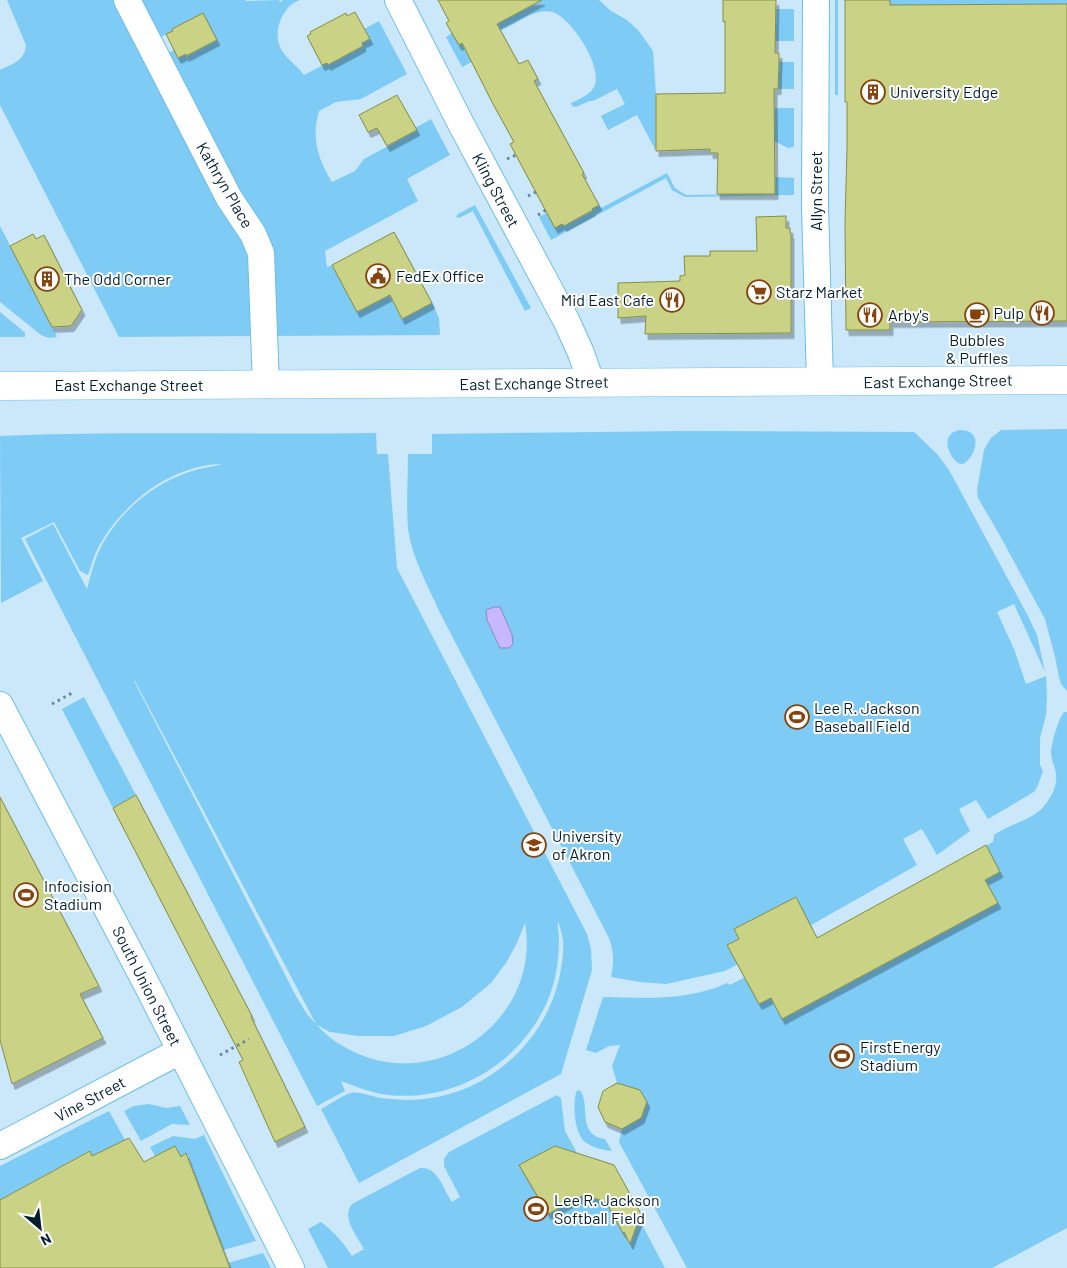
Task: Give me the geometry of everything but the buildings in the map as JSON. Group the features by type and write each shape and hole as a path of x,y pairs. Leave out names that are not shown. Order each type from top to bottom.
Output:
{"main road":[{"name":"East Exchange Street","path":"0,386 1067,380"}],"street":[{"name":"Kathryn Place","path":"128,0 229,198 258,243 261,253 266,385"},
{"name":"Kling Street","path":"398,0 461,124 567,322 591,382"},
{"name":"Allyn Street","path":"816,0 815,206 820,382"},
{"name":"South Union Street","path":"0,706 291,1268"},
{"name":"Vine Street","path":"0,1146 180,1051"}],"path":[{"path":"52,704 72,693"},
{"path":"220,1054 249,1039"}],"shaded area":[{"path":"7,0 115,0 246,239 257,336 119,337 0,105 0,70 13,64 20,58 26,45"},
{"path":"140,0 279,0 280,2 283,0 300,0 284,13 279,27 278,41 282,51 304,75 327,63 328,65 363,46 362,43 369,39 364,29 379,21 407,74 361,99 336,102 319,111 316,130 317,148 327,174 332,182 355,171 364,159 416,131 415,128 431,119 450,155 407,179 418,201 325,251 327,267 332,265 357,312 390,295 402,319 432,303 439,318 440,335 271,336 266,248 165,55 174,50 178,58 186,54 187,56 217,40 203,13 158,39"},
{"path":"542,0 599,0 638,30 653,51 656,94 656,151 637,115 608,130 601,116 625,104 617,89 593,101 576,107 572,106 571,103 587,95 594,87 596,79 594,68 577,34 561,16 553,12 547,11 530,15 466,49 472,62 462,67 446,37 453,32 459,44"},
{"path":"835,0 838,0 838,95 835,95"},
{"path":"890,0 1067,0 1067,4 903,5 890,7"},
{"path":"775,9 794,9 794,41 740,41"},
{"path":"779,62 794,62 794,89 778,89"},
{"path":"794,108 794,147 788,148 774,141 774,109"},
{"path":"667,173 675,188 686,195 774,194 775,177 794,178 794,195 685,197 672,190 666,178 551,240 539,217 547,213 555,228 562,224 564,226 593,211 592,209 599,205 601,208"},
{"path":"475,205 531,308 525,311 473,211 459,218 456,217"},
{"path":"0,226 57,337 49,338 41,335 0,302"},
{"path":"0,312 25,333 25,337 0,337"},
{"path":"1067,429 1067,691 1061,684 1045,619 978,498 977,490 984,450 991,438 1001,430"},
{"path":"960,430 969,432 974,436 975,441 975,448 969,459 961,464 950,454 947,442 953,433"},
{"name":"Lee R. Jackson Baseball Field","path":"687,431 914,432 938,455 949,470 1028,616 1037,635 1045,672 1014,604 997,612 1014,649 1026,684 1046,676 1047,697 1046,715 1040,738 1040,765 1043,771 1035,791 988,819 976,800 959,809 970,831 937,855 922,829 903,839 917,865 725,971 666,984 611,977 613,957 609,938 440,613 417,561 408,529 408,454 432,454 432,434"},
{"path":"376,433 377,454 388,454 397,568 587,934 591,949 592,970 561,1074 359,1183 321,1109 351,1093 362,1093 381,1098 412,1100 454,1093 476,1084 515,1056 531,1039 544,1019 554,997 563,953 563,940 558,921 558,958 552,989 541,1014 526,1037 507,1056 486,1072 462,1085 436,1092 409,1096 381,1094 341,1081 345,1091 317,1106 25,539 53,524 87,589 100,549 107,536 126,512 162,484 193,471 222,464 203,466 185,471 150,489 135,501 109,530 97,549 88,575 80,571 54,522 21,538 43,581 1,603 0,436","holes":["135,681 316,1024 297,998","525,923 526,956 518,987 503,1014 481,1036 455,1052 425,1062 393,1063 361,1055 337,1043 317,1025 330,1032 358,1036 394,1036 426,1026 462,1007 491,983 506,963"]},
{"path":"500,607 512,634 513,644 509,648 500,648 487,620 486,610"},
{"path":"84,697 136,795 113,808 62,709"},
{"name":"FirstEnergy Stadium","path":"1064,712 1067,712 1067,1228 992,1268 687,1268 619,1142 622,1129 605,1122 598,1107 603,1091 617,1083 612,1066 620,1045 609,1046 596,1053 586,1050 603,997 682,996 712,989 727,983 730,985 993,842 994,835 1039,811 1051,795 1055,787 1056,778 1051,755 1052,748 1058,725"},
{"path":"579,1090 583,1095 587,1124 590,1131 596,1136 605,1139 612,1151 592,1146 585,1142 579,1134 574,1110 576,1092"},
{"name":"Lee R. Jackson Softball Field","path":"557,1095 561,1098 565,1131 577,1153 614,1165 638,1217 665,1268 328,1268 308,1229 321,1222 338,1238 352,1256 364,1249 349,1221 349,1209 352,1204 420,1168 426,1168 436,1174 452,1202 460,1197 444,1166 444,1159 449,1152"},
{"path":"149,1104 166,1108 180,1106 190,1125 172,1124 141,1141 124,1111 134,1106"},
{"path":"109,1111 125,1140 92,1156 89,1151 0,1200 0,1166"},
{"path":"204,1135 256,1241 223,1250 187,1154 181,1157 155,1156 150,1147 173,1136 195,1139"},
{"path":"263,1253 271,1268 230,1268 228,1263"}],"place":[{"name":"University Edge","path":"873,92"},
{"name":"FedEx Office","path":"378,276"},
{"name":"The Odd Corner","path":"47,279"},
{"name":"Starz Market","path":"759,292"},
{"name":"Mid East Cafe","path":"672,300"},
{"name":"Pulp","path":"1042,313"},
{"name":"Arby's","path":"870,315"},
{"name":"Bubbles & Puffles","path":"977,315"},
{"name":"Lee R. Jackson Baseball Field","path":"797,717"},
{"name":"University of Akron","path":"534,845"},
{"name":"Infocision Stadium","path":"26,895"},
{"name":"FirstEnergy Stadium","path":"842,1056"},
{"name":"Lee R. Jackson Softball Field","path":"536,1209"}]}
